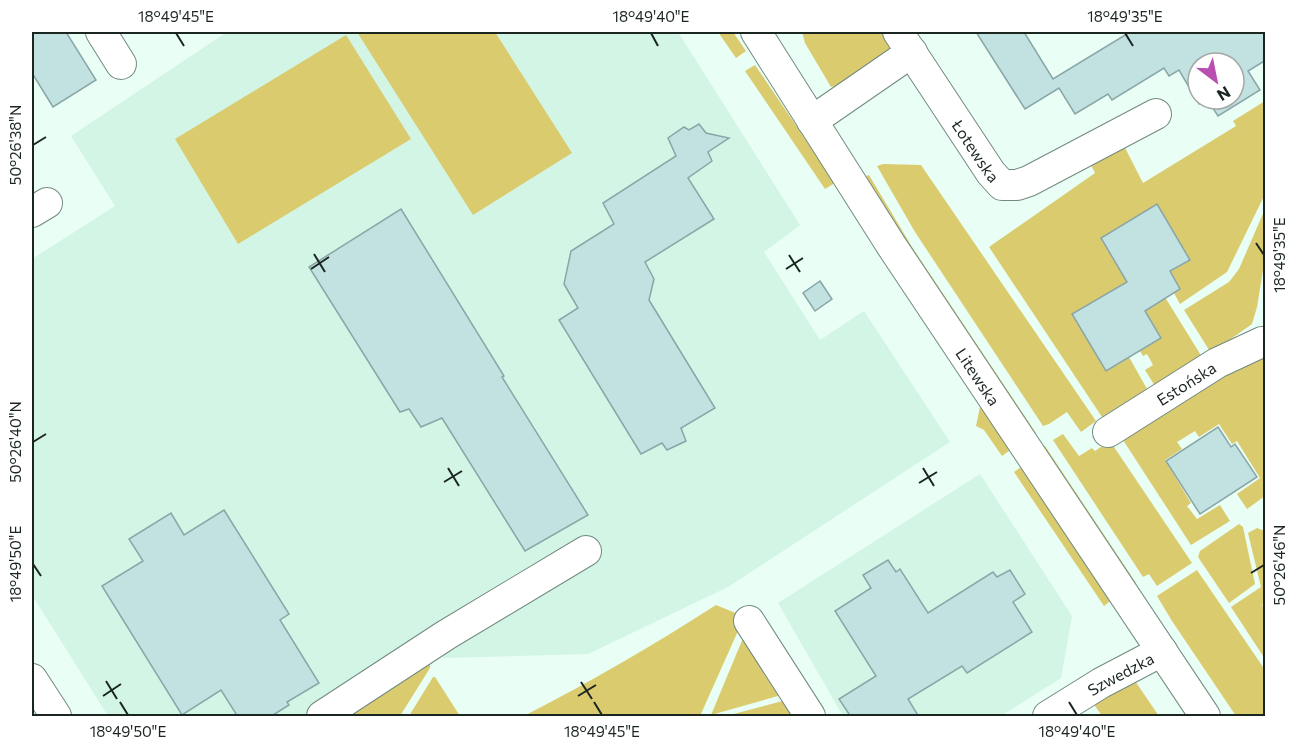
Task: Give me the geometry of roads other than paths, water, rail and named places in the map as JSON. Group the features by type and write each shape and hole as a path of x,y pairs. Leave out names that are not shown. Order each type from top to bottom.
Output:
{"street":[{"path":"101,32 121,64"},
{"name":"Litewska","path":"756,32 891,245 1206,717"},
{"path":"812,121 905,42"},
{"name":"Łotewska","path":"905,42 991,173 1002,185 1017,185 1029,181 1156,114"},
{"name":"Estońska","path":"1108,432 1264,335"},
{"path":"321,717 446,635 586,551"},
{"path":"749,621 810,717"},
{"name":"Szwedzka","path":"1048,717 1101,683 1162,651"},
{"path":"32,679 56,717"}]}
